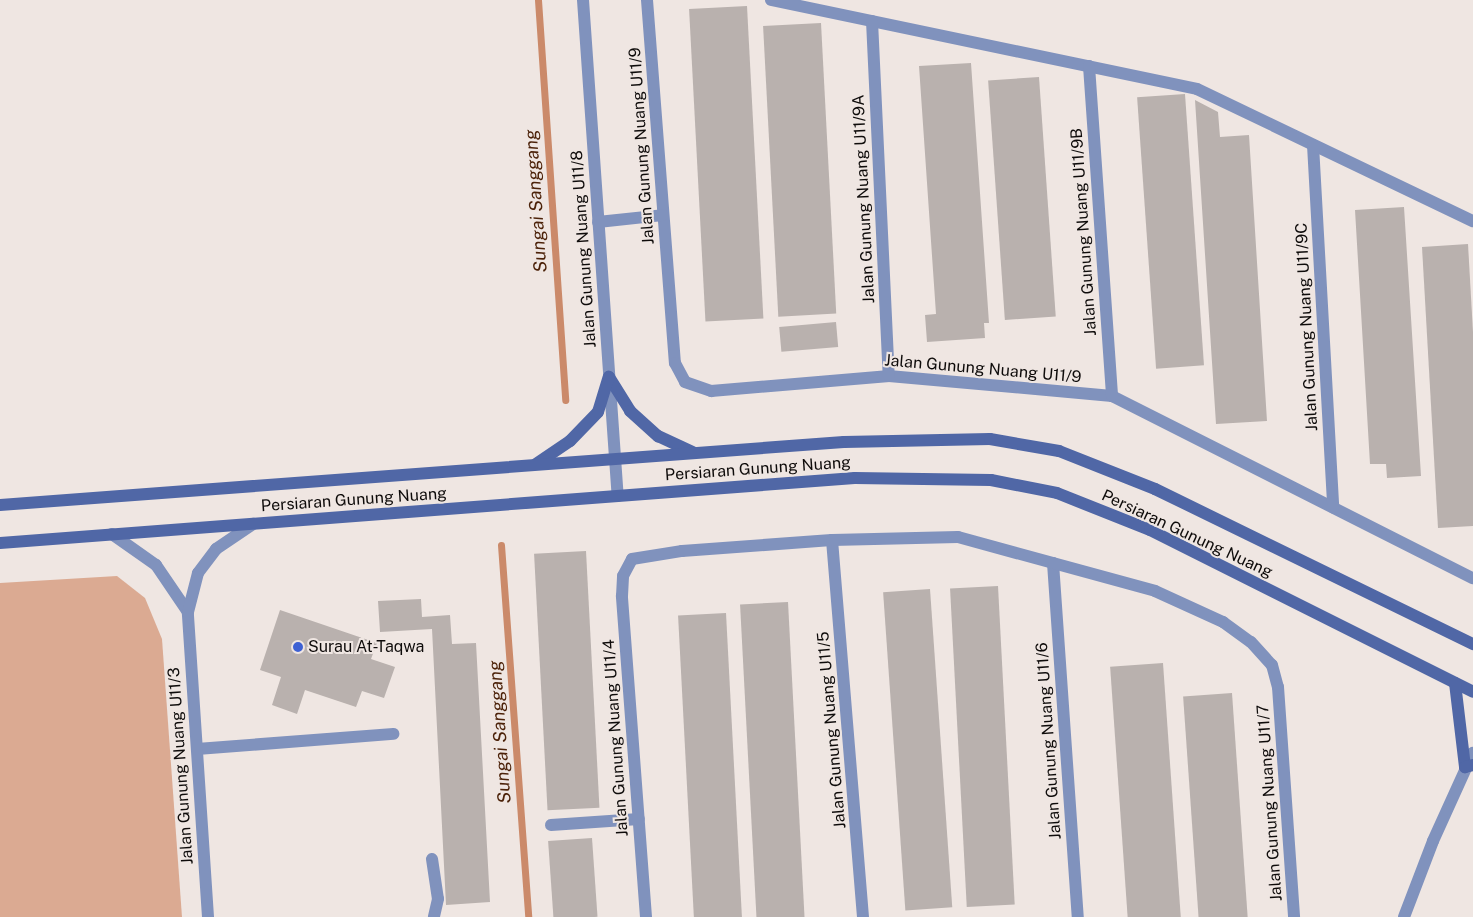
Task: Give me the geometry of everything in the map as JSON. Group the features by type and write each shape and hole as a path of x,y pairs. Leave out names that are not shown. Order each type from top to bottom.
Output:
{"street":[{"name":"Jalan Gunung Nuang U11/8","path":"583,0 618,496"},
{"name":"Jalan Gunung Nuang U11/9","path":"647,0 675,363 685,382 711,391 889,376 1112,396 1473,578"},
{"path":"771,0 1197,89 1473,221"},
{"name":"Jalan Gunung Nuang U11/9A","path":"872,21 889,376"},
{"name":"Jalan Gunung Nuang U11/9B","path":"1089,66 1112,396"},
{"name":"Jalan Gunung Nuang U11/9C","path":"1313,145 1333,507"},
{"path":"598,222 664,216"},
{"path":"609,377 637,417 658,436 694,453"},
{"path":"534,465 570,441 598,412 609,377"},
{"name":"Persiaran Gunung Nuang","path":"0,505 844,442 990,440 1059,451 1155,489 1473,644"},
{"name":"Persiaran Gunung Nuang","path":"0,543 856,478 991,480 1057,493 1150,530 1473,692"},
{"name":"Jalan Gunung Nuang U11/3","path":"208,917 188,612 198,573 216,549 253,524"},
{"path":"112,534 156,564 188,612"},
{"name":"Jalan Gunung Nuang U11/7","path":"632,559 656,553 832,540 958,537 1155,591 1223,622 1251,642 1272,665 1278,687 1294,917"},
{"name":"Jalan Gunung Nuang U11/5","path":"832,540 863,917"},
{"name":"Jalan Gunung Nuang U11/4","path":"632,559 623,576 622,596 646,917"},
{"name":"Jalan Gunung Nuang U11/6","path":"1053,563 1078,917"},
{"path":"1455,682 1469,766"},
{"path":"196,749 393,734"},
{"path":"1404,917 1473,753"},
{"path":"551,825 639,819"},
{"path":"432,859 438,899 434,917"}],"shaded area":[{"path":"117,576 145,598 162,639 182,917 0,917 0,583"}],"building":[{"path":"747,6 763,319 705,322 689,9"},
{"path":"821,23 836,314 778,317 763,26"},
{"path":"971,63 989,323 984,323 985,338 927,342 925,315 936,314 919,66"},
{"path":"1039,77 1056,316 1005,320 988,81"},
{"path":"1185,94 1204,365 1156,369 1137,97"},
{"path":"1195,100 1218,112 1220,137 1249,135 1267,421 1216,424"},
{"path":"1404,207 1421,476 1387,478 1386,464 1370,464 1355,210"},
{"path":"1468,244 1473,332 1473,526 1438,528 1422,247"},
{"path":"836,322 838,347 781,352 779,327"},
{"path":"586,551 599,808 548,810 534,554"},
{"path":"998,586 1015,905 967,907 950,589"},
{"path":"930,589 952,907 905,911 883,592"},
{"path":"421,599 422,617 450,615 452,644 476,643 490,902 446,905 432,629 380,632 378,601"},
{"path":"788,602 805,917 756,917 740,605"},
{"path":"280,610 377,643 371,659 395,667 384,698 362,691 356,707 305,690 297,714 272,705 281,677 260,670"},
{"path":"726,613 742,917 694,917 678,616"},
{"path":"1163,663 1181,917 1128,917 1110,667"},
{"path":"1232,693 1248,917 1199,917 1183,696"},
{"path":"592,838 598,917 553,917 548,841"}],"waterway":[{"name":"Sungai Sanggang","path":"538,0 565,400"},
{"name":"Sungai Sanggang","path":"501,545 528,917"}],"place":[{"name":"Surau At-Taqwa","path":"298,647"}]}
